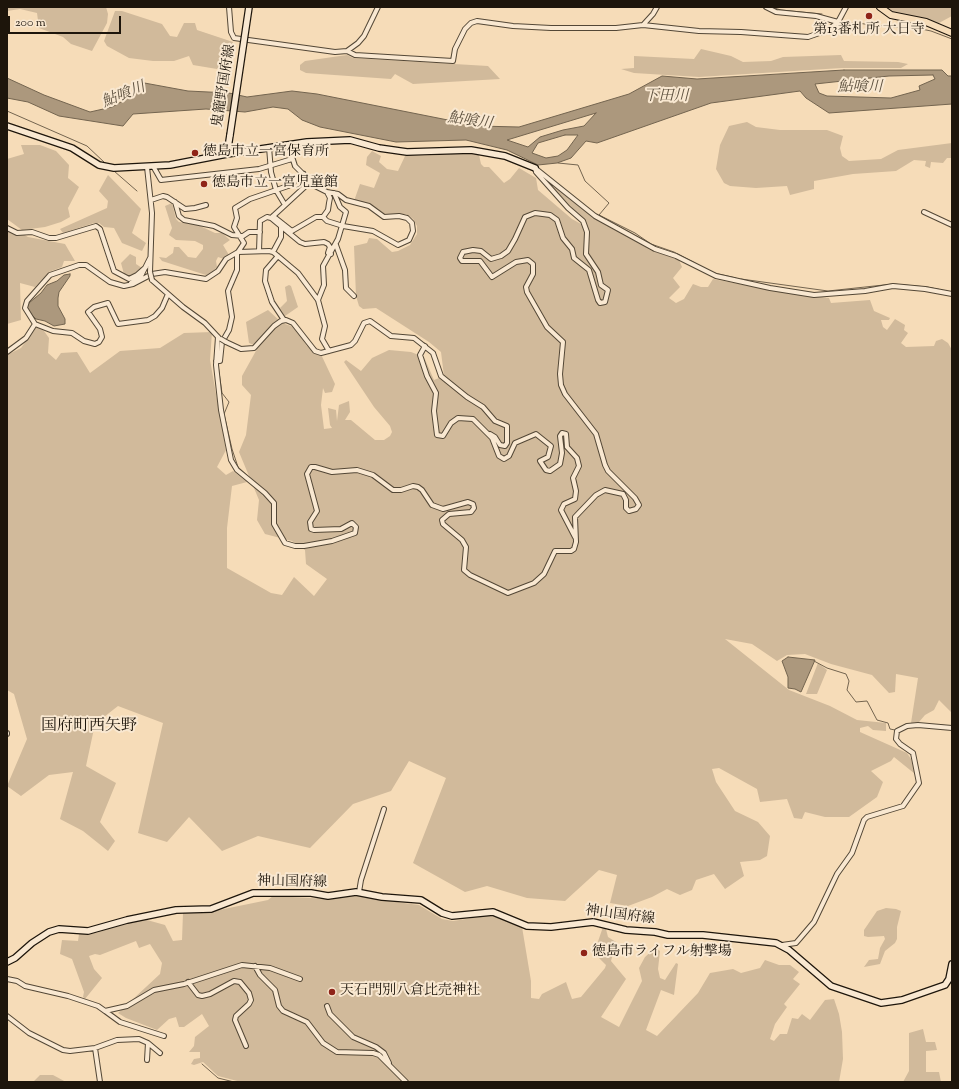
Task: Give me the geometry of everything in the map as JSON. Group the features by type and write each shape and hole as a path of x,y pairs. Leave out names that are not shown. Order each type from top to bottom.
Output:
{"main road":[{"name":"鬼籠野国府線","path":"227,154 249,7"},
{"path":"880,7 891,15 926,22 952,33"},
{"path":"7,126 72,148 95,163 111,168 170,165 288,144 350,140 379,148 407,152 471,150 505,156 535,168"},
{"name":"神山国府線","path":"7,962 15,958 32,943 49,932 59,929 88,931 127,920 176,910 211,909 253,893 311,893 328,896 359,892 382,897 421,900 442,913 452,916 493,912 527,926 551,927 593,922 626,930 655,932 668,935 703,935 782,945"},
{"path":"782,945 831,986 882,1003 902,1000 945,985 949,979 952,964"}],"street":[{"path":"229,7 231,32 234,38 335,52 347,51 355,55 452,61 455,49 465,29 471,23 477,21 512,26 551,28 616,28 643,25 699,31 748,32 808,37 828,30 838,22 846,7"},
{"path":"347,51 364,36 378,7"},
{"path":"643,25 657,7"},
{"path":"766,7 776,12 816,16 838,22"},
{"path":"259,251 260,220 267,217 272,217 292,231 316,217 323,217 326,221 373,232 398,245 410,240 413,231 412,223 408,218 399,216 384,217 369,206 350,202 334,193 327,192 310,182 295,166 288,144"},
{"path":"269,147 271,172 276,190 285,205"},
{"path":"150,166 161,180 259,169 292,159"},
{"path":"150,166 152,200 150,272 152,280 205,323 219,338 241,349 254,348 274,326 284,320"},
{"path":"535,168 595,216 648,245 676,256 716,276 770,288 814,294 865,291 893,286 925,289 952,294"},
{"path":"219,338 216,361 220,410 230,460 237,470 265,492 274,503 274,524 285,543 304,546 332,541 354,534 356,530 355,524 352,523 341,529 314,530 311,528 310,522 317,511 307,474 311,467 332,472 357,470 373,475 389,488 397,490 413,486 418,487 432,505 443,509 468,502 473,504 474,508 471,512 457,512 444,516 442,520 443,524 465,544 467,553 463,566 467,573 505,592 512,592 539,580 544,574 554,551 571,551 574,549 576,539 574,522 577,513 602,491 614,491 623,494 626,500 626,508 629,511 636,510 639,504 608,471 596,434 565,394 561,385 560,374 563,342 547,327 526,288 533,274 533,264 528,260 516,262 492,277 480,261 462,261 460,258 463,252 473,250 481,251 491,259 501,256 508,251 525,217 535,213 550,215 557,220 563,238 572,249 574,258 589,270 598,300 600,303 605,302 608,290 601,285 598,272 586,254 587,232 583,221 568,208 536,172 535,168"},
{"path":"216,361 220,361 222,342 229,330 232,317 228,291 237,270 237,253 244,243 234,227 237,218 235,208 250,199 288,186 304,174"},
{"path":"272,217 310,182"},
{"path":"323,217 328,210 330,198 327,192"},
{"path":"318,300 324,285 323,266 336,245 346,212 340,207 334,193"},
{"path":"152,200 163,196 185,209 206,205"},
{"path":"175,202 181,219 208,224 232,235 241,236 249,232 260,232"},
{"path":"924,212 952,225"},
{"path":"272,217 281,227 300,242 306,244 324,242 328,244 330,247 328,253 331,254"},
{"path":"7,228 17,232 32,232 49,238 56,238 96,226 100,229 114,271 129,279 137,275 146,267"},
{"path":"273,252 281,237 281,227"},
{"path":"336,245 345,270 346,288 354,296"},
{"path":"168,294 162,308 155,316 141,321 118,324 108,303 94,307 88,312 100,329 102,337 99,342 95,344 84,342 72,333 52,331 35,324 26,311 25,304 52,274 82,264 89,267 110,282 120,285 129,285 152,274 165,272 206,279 218,271 226,259 237,253 259,251 273,252 298,273 318,300 325,326 322,339 330,351"},
{"path":"129,285 141,276 151,256"},
{"path":"278,256 266,270 265,281 272,302 284,320 294,323 315,351 322,353 350,345 355,341 364,323 370,321 386,334 391,336 411,337 433,353 441,376 446,381 479,404 495,421 507,426 506,446 500,445 495,437 489,434"},
{"path":"7,352 19,345 26,338 35,324"},
{"path":"425,346 420,355 427,376 436,393 434,411 437,435 443,436 446,434 454,420 469,418 476,421 489,434 495,444 499,456 504,459 509,456 515,443 536,434 540,435 551,446 548,457 540,461 546,470 550,471 560,464 562,453 560,436 562,433 566,434 567,446 577,458 579,466 573,478 576,491 575,498 564,504 561,510 576,539"},
{"path":"782,945 796,943 814,922 837,874 852,853 864,820 867,817 903,806 919,783 913,753 900,744 896,739 897,731 907,726 918,725 952,728"},
{"path":"359,892 361,880 384,809"},
{"path":"105,1011 127,1006 154,990 188,982 234,966 270,968 300,979"},
{"path":"255,966 260,975 275,990 279,1006 283,1011 307,1022 323,1044 337,1052 373,1053 389,1064 406,1082"},
{"path":"7,979 17,981 25,986 68,996 98,1006 124,1023 162,1036 162,1041"},
{"path":"188,982 198,995 202,996 210,994 234,981 240,982 249,993 250,1000 249,1004 236,1016 235,1020 246,1046"},
{"path":"327,1006 330,1014 353,1037 376,1047 384,1053 389,1064"},
{"path":"7,1016 29,1034 63,1050 70,1051 95,1048 117,1040 139,1039 148,1043 160,1053"},
{"path":"147,1060 148,1043"},
{"path":"95,1048 99,1062 100,1082"}],"shaded area":[{"path":"7,7 106,7 108,14 107,23 92,51 71,44 63,37 39,28 37,13 20,9 7,11"},
{"path":"952,7 952,16 937,24 893,14 887,8"},
{"path":"115,11 122,11 162,24 170,36 177,37 184,23 195,23 197,30 233,42 224,63 217,69 193,65 189,56 174,61 153,61 129,58 107,46 104,41"},
{"path":"701,49 731,56 743,62 771,61 783,57 841,55 844,61 898,62 908,64 901,68 842,68 699,77 634,73 621,69 634,68 634,56 694,59"},
{"path":"347,55 353,58 488,66 500,79 413,84 395,74 391,79 306,73 300,70 300,65 305,61"},
{"path":"747,122 756,127 780,130 827,130 843,136 840,148 842,156 849,161 881,159 898,150 952,143 952,158 947,158 943,163 931,162 930,168 925,166 926,161 914,160 896,171 853,174 814,181 814,189 790,195 787,186 756,188 730,186 724,183 716,169 720,145 729,126"},
{"path":"21,145 40,145 56,151 69,165 68,178 79,187 68,208 70,217 61,222 45,227 22,230 7,219 7,159 24,154"},
{"path":"372,151 381,156 379,162 387,169 398,171 405,156 465,153 479,155 481,164 484,167 489,167 504,183 510,179 519,168 536,178 538,190 572,219 583,225 587,224 540,173 595,219 632,238 650,250 679,260 682,267 673,278 680,287 669,298 676,303 684,299 693,284 701,287 708,287 713,279 782,292 829,298 831,303 870,300 874,311 890,318 889,320 881,320 883,327 887,330 895,319 905,325 904,330 908,333 901,343 906,347 934,346 936,341 942,339 948,343 952,350 952,713 939,700 934,710 925,715 919,722 911,723 918,678 896,674 895,692 889,693 872,675 831,664 805,654 787,655 777,661 752,644 725,639 789,690 830,706 857,720 886,723 886,731 873,730 868,726 860,728 860,732 907,753 911,759 915,774 894,757 891,761 871,771 883,782 877,797 849,817 825,817 805,812 802,819 794,818 787,799 760,802 757,789 719,768 712,769 716,782 735,811 758,822 770,836 767,856 760,860 740,862 744,876 725,889 714,874 696,880 692,890 680,895 667,889 652,897 628,906 610,903 617,875 599,870 565,901 527,898 487,886 465,892 413,863 446,778 409,761 391,791 353,804 310,848 258,836 222,851 189,817 167,842 138,833 163,723 118,706 95,724 86,766 116,783 100,822 115,841 108,851 83,831 60,819 73,772 49,775 21,796 7,786 27,739 14,694 7,690 7,355 21,348 36,327 44,331 49,338 48,353 56,360 61,353 77,352 90,373 120,351 160,348 184,333 212,332 210,360 226,450 217,467 226,475 233,471 247,482 232,486 227,528 227,568 271,593 282,595 294,577 314,596 327,579 306,564 305,550 292,541 265,534 257,520 259,500 239,452 246,435 251,395 242,385 242,376 257,349 254,345 249,343 246,322 268,310 282,323 294,327 307,346 318,348 335,384 332,392 325,393 323,388 321,405 324,429 332,428 330,425 328,408 336,410 337,421 339,405 349,401 350,412 345,420 351,420 375,440 384,440 390,436 392,432 390,426 374,407 344,362 346,360 361,371 372,358 389,350 411,352 424,357 434,380 444,376 441,352 429,342 376,308 363,309 359,306 356,296 354,246 367,243 369,238 377,239 392,252 398,251 410,245 417,234 417,226 413,219 406,214 386,215 372,205 354,201 360,184 374,188 380,173 366,165 367,157"},
{"path":"108,175 141,209 132,233 146,243 142,251 122,243 114,228 104,227 99,223 94,223 63,233 60,229 107,208 108,201 99,191"},
{"path":"172,203 176,219 179,222 198,225 215,233 222,233 230,240 223,245 229,255 224,259 218,257 216,261 217,267 209,276 162,261 159,257 166,258 173,253 174,247 179,247 188,257 196,258 203,249 203,245 195,241 176,240 169,235 172,228 165,206"},
{"path":"7,225 28,237 65,244 75,261 64,261 62,267 49,272 35,287 20,283 21,320 7,324"},
{"path":"130,254 136,257 136,264 142,268 136,274 130,276 124,274 121,263"},
{"path":"289,285 291,286 298,307 285,316 280,308 287,301 285,287"},
{"path":"818,663 827,670 817,694 806,694"},
{"path":"362,894 396,902 419,905 442,919 453,921 492,915 522,927 531,981 531,998 539,999 542,994 566,982 572,999 581,997 606,965 594,953 603,927 606,929 608,937 616,942 611,961 626,979 601,1017 619,1027 642,981 639,968 645,957 655,948 660,951 658,969 660,978 665,980 676,963 678,964 674,995 661,990 646,1030 657,1036 698,993 710,973 733,969 741,973 760,968 765,960 779,965 790,965 799,972 793,979 800,984 784,1004 787,1007 775,1024 770,1039 774,1041 780,1034 787,1034 792,1018 798,1019 802,1014 810,1020 825,1000 834,999 839,1014 842,1032 843,1059 839,1082 241,1082 218,1076 203,1062 194,1065 191,1064 194,1059 200,1058 200,1052 189,1052 194,1046 195,1037 209,1026 202,1014 184,1027 179,1027 176,1017 169,1019 157,1030 126,1018 118,1013 160,974 162,963 150,944 139,948 136,941 100,955 95,954 89,956 94,969 102,978 85,999 83,997 84,992 72,959 60,954 62,940 78,941 79,934 96,933 129,922 147,920 165,925 173,941 182,940 183,913 219,910 268,900 273,896 330,899"},
{"path":"886,908 901,911 897,927 897,939 895,943 885,951 880,964 864,967 869,960 878,959 880,948 885,939 884,936 864,936 864,930 877,911"},
{"path":"923,1029 926,1042 935,1042 937,1050 926,1051 926,1072 939,1072 941,1082 903,1082 909,1071 909,1033"},
{"path":"40,1075 53,1075 66,1082 33,1082"}],"water":[{"name":"下田川","path":"844,70 942,70 948,76 952,76 952,104 829,113 806,98 800,91 711,103 597,143 586,141 571,158 557,163 538,165 507,150 466,140 396,142 320,127 302,120 288,109 273,107 245,112 206,109 133,114 123,126 59,116 28,102 7,98 7,78 44,95 90,112 112,107 132,96 137,90 136,84 139,82 188,91 229,93 247,97 292,91 317,94 478,126 519,127 629,94 662,76 697,79","holes":["933,75 935,79 919,86 920,90 891,98 827,96 819,93 815,84 889,76","596,113 584,126 563,130 540,137 528,147 507,140","565,135 578,135 567,150 558,156 546,158 532,153 538,143"]},
{"path":"70,274 59,292 58,298 58,306 65,319 65,324 54,326 45,321 36,319 29,312 27,306 29,303 41,293 47,285 57,281 64,275"},
{"path":"788,657 815,660 801,692 788,688 788,677 782,661"}],"waterway":[{"path":"771,7 781,10 822,14"},
{"path":"837,24 855,23 912,27 931,31 952,39"},
{"path":"7,111 87,146 105,163"},
{"path":"558,163 578,165 585,181 609,203 599,215 635,233 651,244 674,252 695,263"},
{"path":"114,171 137,191"},
{"path":"714,273 736,278"},
{"path":"741,279 828,291 893,284 942,290"},
{"path":"218,365 222,393 229,402 224,414 232,449 238,467 252,480"},
{"path":"256,483 262,488"},
{"path":"814,661 827,668 846,674 849,681 847,690 856,702 867,701 877,720 888,723 890,729 895,730"},
{"path":"938,725 952,726"},
{"path":"202,1064 218,1078 234,1082"}],"place":[{"name":"第13番札所 大日寺","path":"869,16"},
{"name":"徳島市立一宮保育所","path":"195,153"},
{"name":"徳島市立一宮児童館","path":"204,184"},
{"name":"徳島市ライフル射撃場","path":"584,953"},
{"name":"天石門別八倉比売神社","path":"332,992"}],"district":[{"name":"国府町西矢野","path":"89,727"}],"water label":[{"name":"鮎喰川","path":"860,88"},
{"name":"鮎喰川","path":"124,96"},
{"name":"鮎喰川","path":"470,122"}]}
